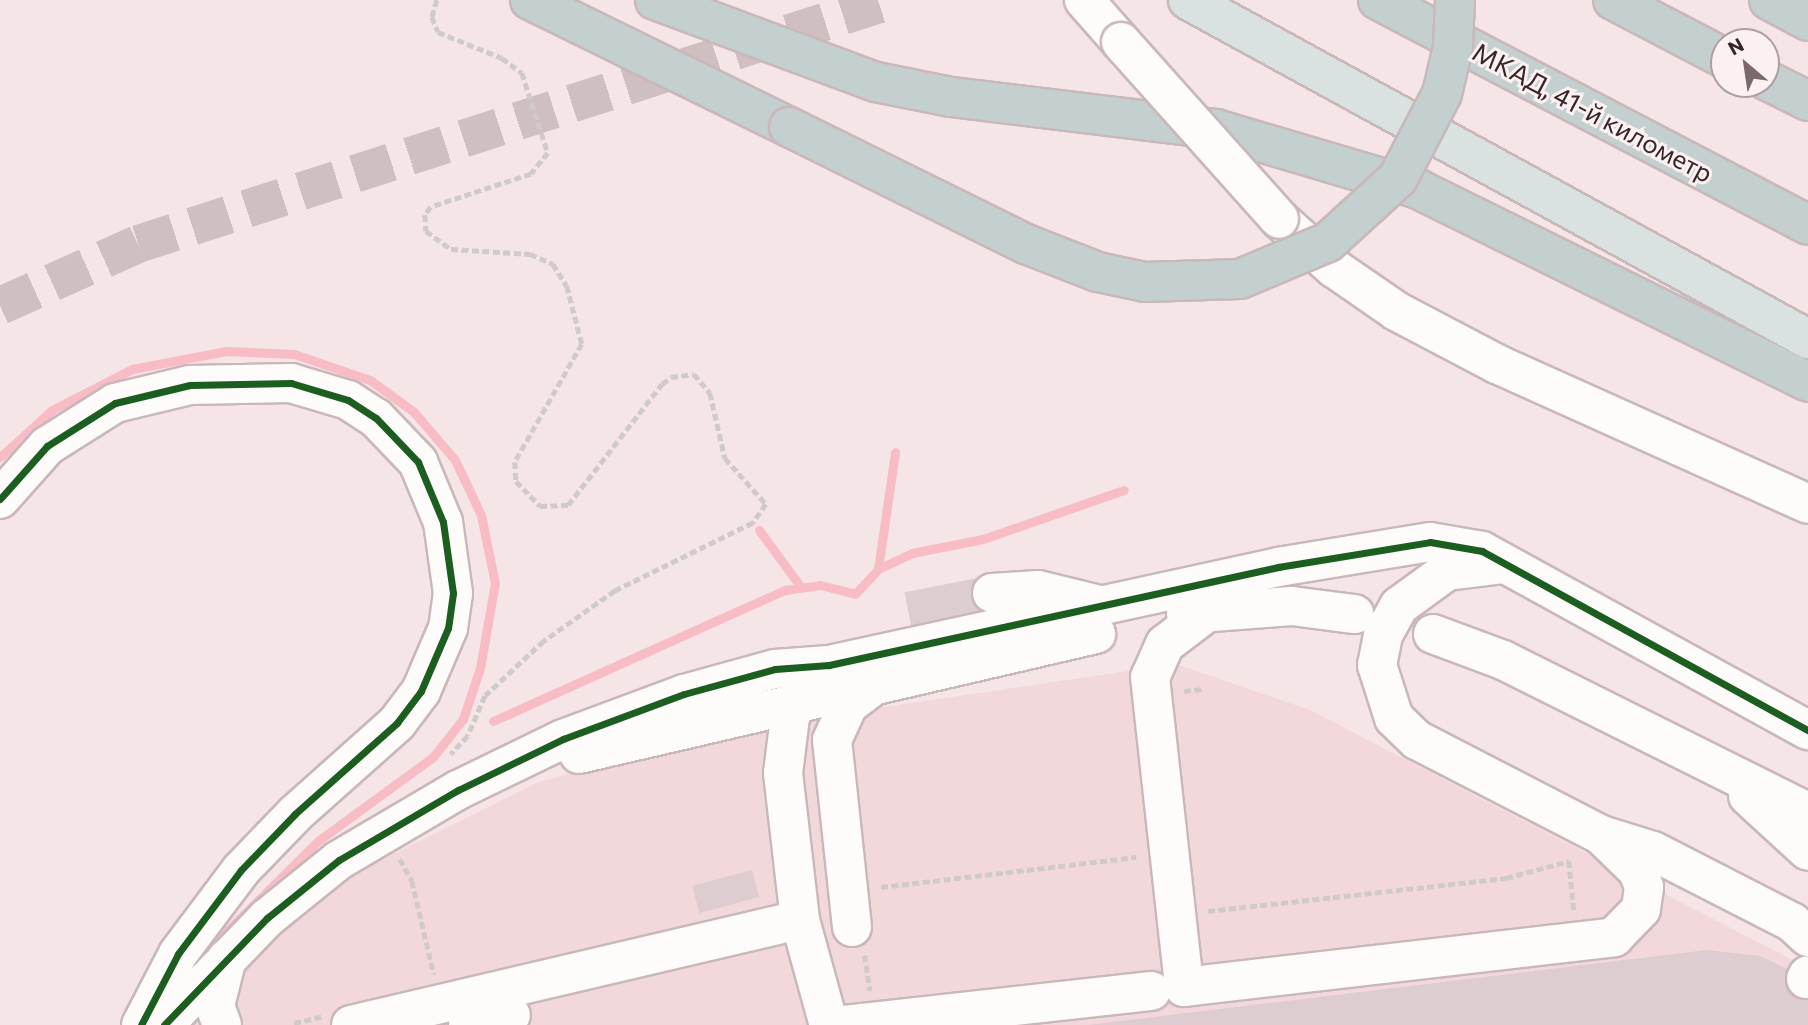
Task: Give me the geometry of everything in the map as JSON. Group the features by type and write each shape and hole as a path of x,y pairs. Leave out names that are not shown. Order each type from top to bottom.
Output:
{"highway":[{"path":"530,0 1026,244 1098,272 1145,282 1240,279 1328,242 1398,178 1443,94 1453,47 1455,0"},
{"path":"655,0 876,82 951,97 1216,129 1406,185 1808,382"},
{"name":"МКАД, 41-й километр","path":"1378,0 1808,225"},
{"path":"1613,0 1710,51"},
{"path":"1769,0 1808,20"},
{"path":"1780,87 1808,102"}],"main road":[{"path":"1188,0 1808,339"}],"street":[{"path":"1084,0 1279,219 1334,268 1396,311 1497,364 1808,504"},
{"path":"0,499 47,446 115,403 190,385 291,383 348,400 376,418 418,463 443,522 453,593 437,663 421,691 397,723 295,814 241,870 178,954 141,1025"},
{"path":"164,1025 228,956 307,884 395,827 485,777 563,739 684,694 775,668 829,665 1410,544 1456,543 1513,565 1808,730"},
{"path":"1513,565 1447,571 1399,606 1379,649 1384,701 1417,740 1601,835 1653,850 1792,922 1808,937"},
{"path":"992,593 1038,590 1104,606"},
{"path":"485,777 794,701 1210,610 1292,606 1354,614"},
{"path":"1174,996 1176,915 1150,677 1165,644 1210,610"},
{"path":"1433,634 1503,660 1808,812"},
{"path":"829,665 794,701 783,773 800,920 829,1025"},
{"path":"852,927 832,740 848,705 878,683"},
{"path":"717,720 751,734 783,773"},
{"path":"1697,756 1808,851"},
{"path":"843,1025 1255,991 1397,975 1614,937 1634,920 1644,898 1638,871 1601,835"},
{"path":"351,1025 800,920"},
{"path":"222,1025 215,1006 228,956"},
{"path":"468,1025 511,1015"}],"path":[{"path":"437,0 432,17 438,32 502,58 522,73 548,153 531,174 431,207 425,215 426,231 451,249 530,254 553,264 566,286 582,344 515,462 516,481 540,506 569,505 662,384 671,377 694,374 710,393 724,458 766,504 753,523 615,590 544,641 485,696 468,736 444,761"},
{"path":"395,827 393,845 412,881 438,988"},
{"path":"873,887 1148,856"},
{"path":"1176,915 1506,878 1569,861 1577,942"}],"shaded area":[{"path":"1176,664 1310,710 1808,968 1808,1025 193,1025 214,992 341,880 539,782 735,729"}],"building":[{"path":"988,576 995,612 912,629 905,592"},
{"path":"752,870 759,897 699,913 692,886"},
{"path":"1707,950 1760,956 1808,979 1808,1025 1088,1025"}],"waterway":[{"path":"0,457 52,410 132,369 226,351 294,354 370,380 414,412 455,460 481,515 495,583 480,668 463,719 433,757 319,840 206,952"},
{"path":"878,569 895,452"},
{"path":"493,721 785,590 820,585 855,594 878,569 912,553 983,539 1124,490"},
{"path":"759,530 800,586"}],"tunnel":[{"path":"0,306 138,244 892,0"}],"cycle path":[{"path":"0,499 47,446 115,403 190,385 291,383 348,400 376,418 418,462 443,522 453,593 448,628 421,691 397,723 295,814 241,870 178,954 141,1025"},
{"path":"164,1025 267,918 339,860 458,790 563,739 684,694 775,669 829,665 1278,567 1430,542 1482,551 1808,730"}]}
